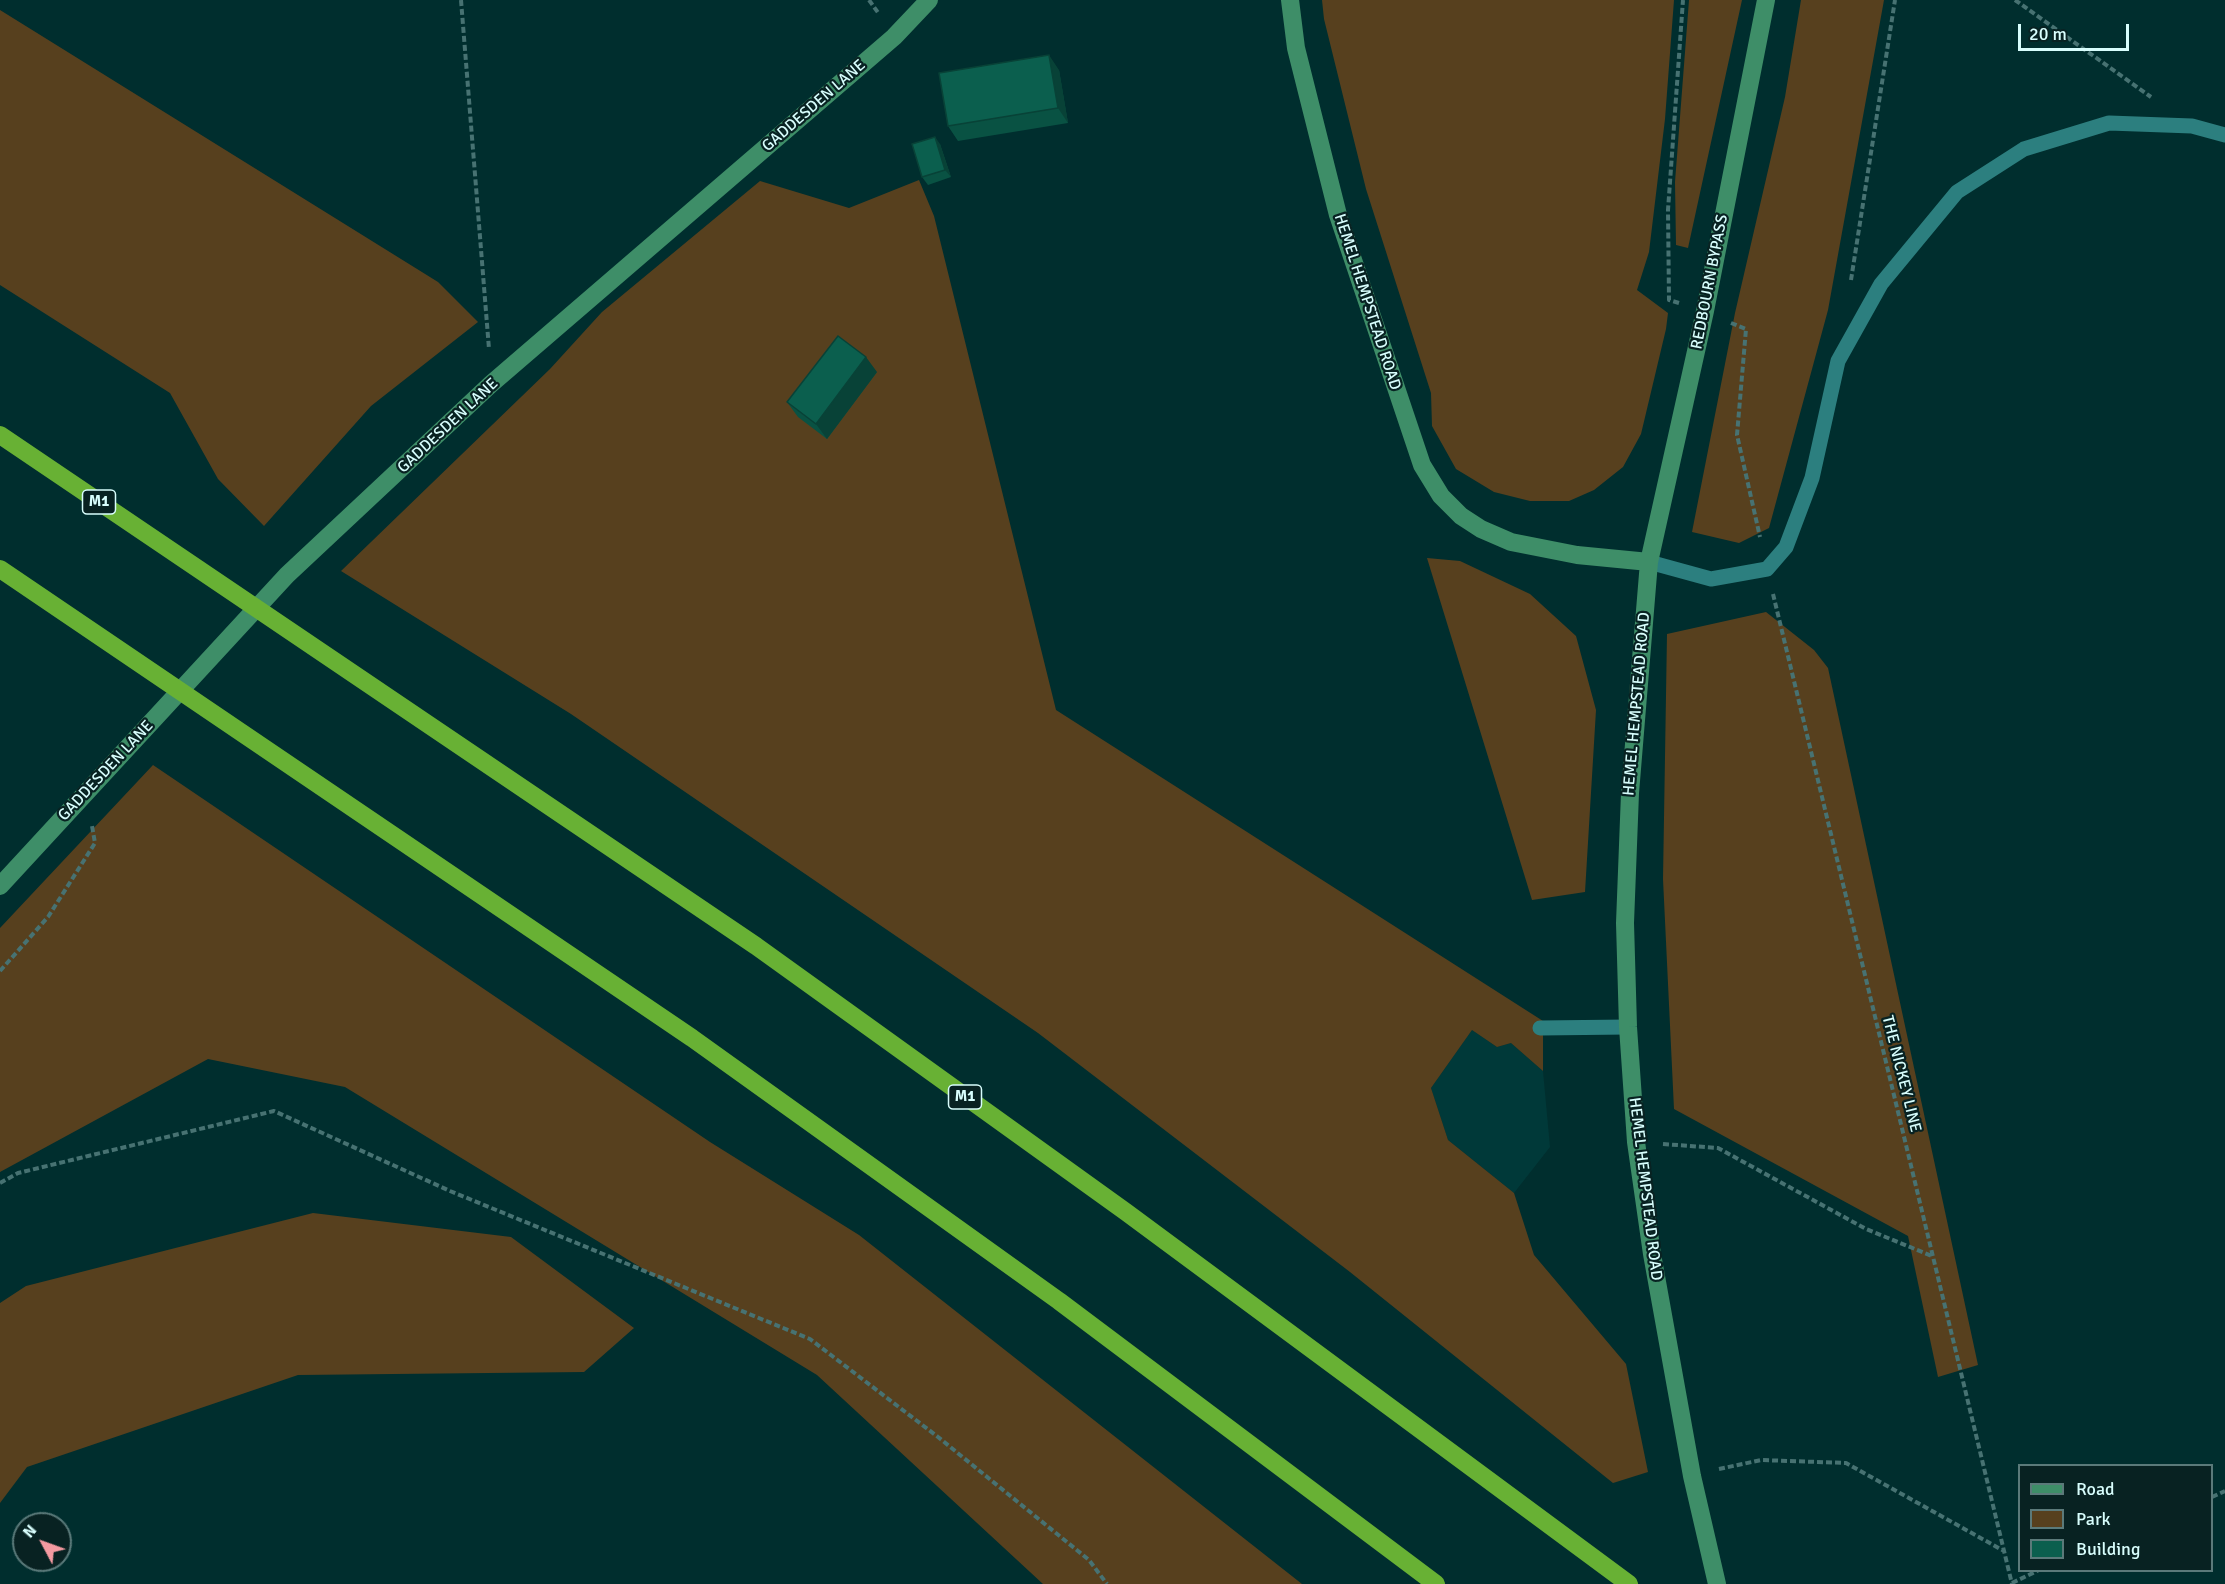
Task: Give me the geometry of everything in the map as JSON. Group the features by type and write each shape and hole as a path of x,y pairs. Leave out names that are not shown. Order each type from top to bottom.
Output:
{"highway":[{"name":"M1","path":"0,435 765,953 1154,1233 1629,1584"},
{"path":"0,569 213,711 692,1038 1059,1301 1437,1584"}],"street":[{"name":"GADDESDEN LANE","path":"0,886 287,575 491,384 894,37 929,0"},
{"name":"HEMEL HEMPSTEAD ROAD","path":"1290,0 1296,48 1338,215 1422,465 1442,496 1461,516 1481,529 1511,542 1577,555 1649,562 1630,793 1625,922 1628,1027 1636,1142 1652,1254 1692,1476 1717,1584"},
{"name":"REDBOURN BYPASS","path":"1649,562 1705,311 1766,0"}],"lane":[{"path":"1649,562 1711,579 1767,569 1786,547 1812,478 1838,361 1881,284 1957,192 2024,149 2109,123 2192,126 2225,135"},
{"path":"1540,1028 1628,1027"}],"path":[{"path":"461,0 491,384"},
{"path":"1849,291 1895,0"},
{"path":"2015,0 2155,99"},
{"name":"THE NICKEY LINE","path":"1767,569 2012,1583"},
{"path":"0,970 48,917 95,843 87,792"},
{"path":"0,1183 18,1173 274,1111 450,1191 810,1339 938,1437 1089,1560 1107,1584"},
{"path":"1636,1142 1718,1148 1866,1229 1933,1256"},
{"path":"1692,1476 1761,1460 1846,1463 2004,1551"},
{"path":"2012,1583 2035,1572"}],"shaded area":[{"path":"1472,1030 1497,1047 1511,1043 1543,1071 1550,1147 1514,1193 1448,1140 1431,1088"}],"green space":[{"path":"1322,0 1674,0 1665,119 1649,252 1637,290 1668,313 1666,329 1641,434 1623,467 1594,490 1569,501 1530,501 1494,492 1456,469 1432,426 1431,393 1366,189 1324,19"},
{"path":"1689,0 1742,0 1688,248 1676,245 1675,182"},
{"path":"1801,0 1884,0 1828,310 1769,528 1739,543 1692,532 1735,313 1785,97"},
{"path":"0,10 438,282 478,322 371,406 264,526 218,479 170,393 0,285"},
{"path":"919,180 934,216 1056,710 1543,1021 1543,1071 1511,1043 1497,1047 1472,1030 1431,1088 1448,1140 1514,1193 1534,1255 1626,1364 1648,1472 1613,1483 1350,1272 1038,1033 571,714 341,571 550,369 602,312 760,181 849,208"},
{"path":"1427,558 1460,561 1530,594 1576,636 1596,710 1585,892 1532,900"},
{"path":"1766,612 1814,650 1828,668 1978,1365 1938,1377 1908,1236 1674,1109 1663,879 1667,634"},
{"path":"153,765 710,1142 859,1235 1302,1584 1043,1584 817,1375 345,1087 208,1059 0,1172 0,928"},
{"path":"313,1213 511,1237 634,1328 584,1372 298,1375 27,1467 0,1503 0,1303 26,1286"}],"building":[{"path":"1049,55 1058,108 948,126 939,73"},
{"path":"935,137 945,170 922,177 912,144"},
{"path":"838,336 866,357 816,424 787,402"}]}
